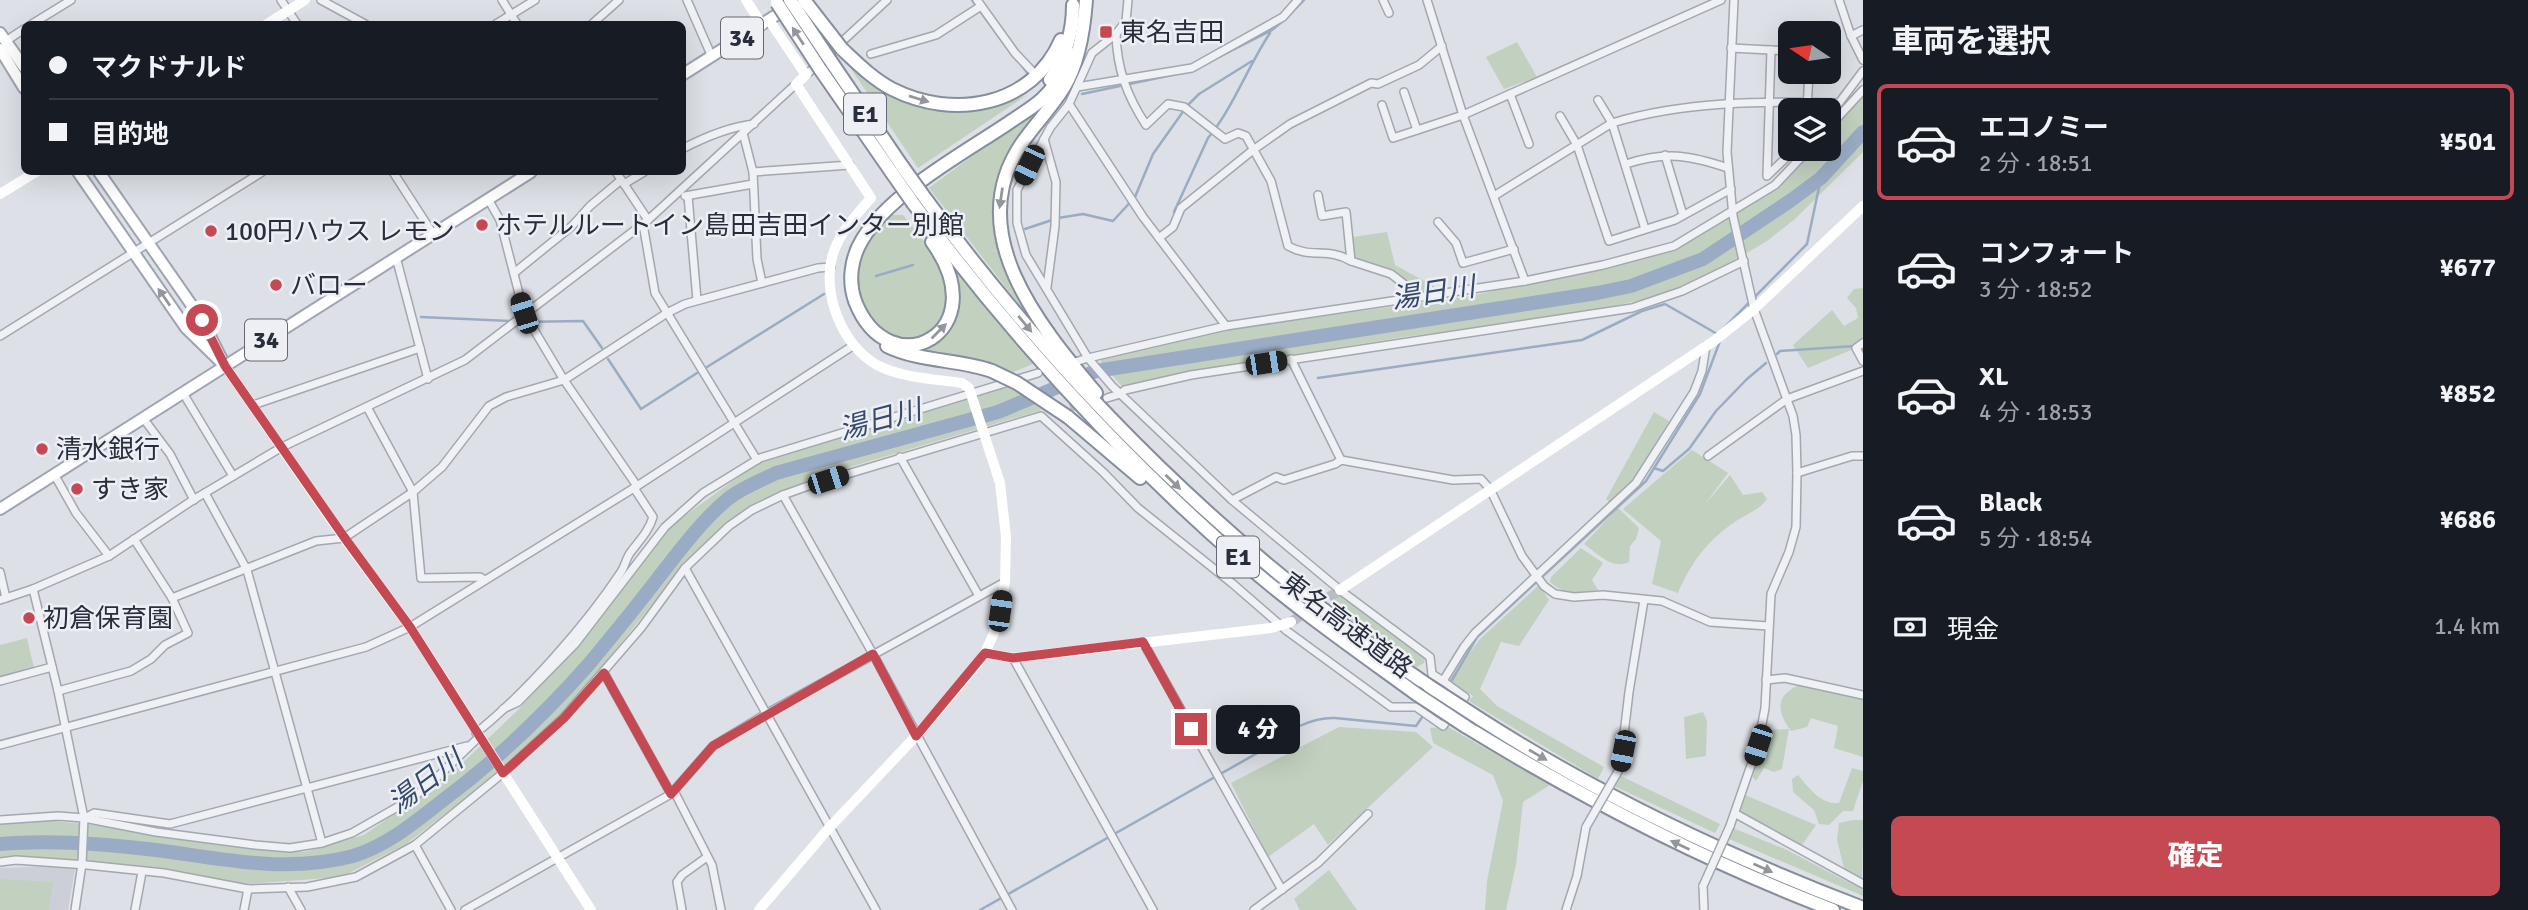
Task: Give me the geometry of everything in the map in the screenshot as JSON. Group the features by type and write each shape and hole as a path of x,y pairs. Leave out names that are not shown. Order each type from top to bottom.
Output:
{"highway":[{"name":"E1","path":"790,0 830,60 894,172"},
{"path":"802,0 842,49 868,73 891,88 914,98 945,105 981,104 1008,95 1041,72 1059,45 1073,2"},
{"path":"1060,369 1038,319 1019,285 1004,247 999,214 1001,190 1008,169 1022,143 1063,89 1080,41 1086,0"},
{"name":"E1","path":"776,1 857,125 986,298 1060,369 1072,409"},
{"path":"1072,409 992,371 968,364 911,355 890,348 875,339 857,320 850,307 845,281 847,262 858,234 885,202 1040,92 1052,78 1068,44 1073,23 1073,2"},
{"path":"914,201 941,256 954,296 952,312 943,330 929,341 912,345 884,338 861,315 853,297 851,277 855,254 861,241 886,210 912,188 1040,101 1060,80 1076,53"},
{"name":"東名高速道路","path":"1060,369 1099,397 1154,463 1271,569 1357,636 1429,686 1594,787 1773,872 1863,908"},
{"name":"東名高速道路","path":"1072,409 1243,562 1328,630 1465,726 1563,785 1638,825 1718,863 1833,910"}],"main road":[{"name":"34","path":"686,73 802,0"},
{"path":"2,41 21,63"},
{"path":"2,41 21,82"},
{"name":"34","path":"80,175 186,328 225,366"},
{"name":"34","path":"101,175 202,320 225,366"},
{"name":"34","path":"0,509 526,175"}],"street":[{"path":"37,21 71,0"},
{"path":"281,0 295,21"},
{"path":"272,21 305,0"},
{"path":"321,0 360,21"},
{"path":"502,0 515,21"},
{"path":"501,21 535,0"},
{"path":"596,21 620,0"},
{"path":"687,0 712,57"},
{"path":"746,0 806,75"},
{"path":"0,572 3,599 33,589 108,556 282,447 465,360 678,196 887,0"},
{"path":"1077,87 1192,68 1283,17 1298,0"},
{"path":"1383,0 1389,13"},
{"path":"1427,0 1463,115 1525,281"},
{"path":"1382,105 1393,138 1463,115 1721,0"},
{"path":"1704,910 1703,886 1736,814 1758,745 1765,708 1771,594 1789,552 1796,527 1796,435 1787,399 1753,307 1733,213 1728,168 1728,104 1734,0"},
{"path":"1839,0 1851,36 1863,60"},
{"path":"1041,416 1138,508 1233,584 1280,626 1391,707 1416,707 1443,726 1465,697 1432,674 1430,657 1340,590 1232,500 1112,386 1089,359 1026,255 1017,223 1017,190 1044,139 1069,104 1092,53 1116,34 1126,21 1129,1"},
{"path":"872,54 936,35 978,6 1032,71"},
{"path":"1851,36 1863,30"},
{"path":"2,41 21,31"},
{"path":"1116,34 1116,54 1123,81 1133,105 1146,125 1168,104 1187,109 1225,139 1238,133 1246,136 1271,181 1289,246 1300,252 1338,253 1351,261 1391,274 1420,297"},
{"path":"1159,238 1173,227 1181,208 1290,124 1371,83 1378,84 1419,65 1442,46"},
{"path":"1731,48 1778,50"},
{"path":"1771,50 1767,176 1783,161"},
{"path":"1841,100 1863,71"},
{"path":"760,910 829,828 916,736 985,653 1000,611 1005,582 1006,537 1000,483 969,388 962,383 903,373 877,364 854,345 834,309 830,288 833,253 840,237 871,198 796,85"},
{"path":"1841,114 1863,90"},
{"path":"1404,92 1417,130"},
{"path":"1510,94 1529,144"},
{"path":"1598,100 1612,123 1645,229"},
{"path":"1069,104 1129,197 1226,326"},
{"path":"1493,196 1612,123 1676,109 1728,104 1778,104"},
{"path":"1560,116 1577,145 1608,241 1683,215 1731,189"},
{"path":"686,147 738,125 754,124"},
{"path":"743,133 753,172 757,259 762,283"},
{"path":"1044,139 1056,182 1056,214 1047,288"},
{"path":"1626,164 1665,155 1698,158 1728,168"},
{"path":"1665,155 1683,215"},
{"path":"503,709 518,702 575,644 665,527 704,494 757,460 827,436 1089,359 1226,326 1525,281 1603,265 1674,246 1733,213 1775,185 1798,161"},
{"path":"753,172 850,165"},
{"path":"0,194 31,175"},
{"path":"0,337 257,175"},
{"path":"395,175 433,234"},
{"path":"618,175 646,222 656,293 757,460"},
{"path":"513,273 572,226 590,206 622,182 637,175"},
{"path":"678,196 752,184"},
{"path":"1318,195 1322,216 1346,212 1351,261"},
{"path":"688,196 697,300"},
{"path":"0,820 40,816 84,820 156,832 290,848 352,834 428,786 479,736 583,624 623,570 628,555 650,527 653,517 533,327 523,316 500,220 488,199"},
{"path":"1340,590 1720,336 1863,206"},
{"path":"1438,222 1456,243 1464,263 1514,249"},
{"path":"396,257 428,379"},
{"path":"1099,397 1191,375 1632,309 1682,291 1744,261"},
{"path":"172,598 316,541 344,537 413,492 442,467 489,406 506,397 564,380 667,313 697,300 818,268 831,267"},
{"path":"1863,343 1856,348 1863,361"},
{"path":"0,745 366,647 410,627 635,487 854,345"},
{"path":"1443,681 1475,633 1636,483 1694,392 1702,371 1706,346"},
{"path":"253,405 419,348"},
{"path":"1292,359 1341,460"},
{"path":"225,366 410,627 591,910"},
{"path":"1708,456 1787,399 1863,371"},
{"path":"183,393 233,476"},
{"path":"367,407 413,492 421,578 480,577 485,580"},
{"path":"0,862 82,862 164,873 248,889 307,887 356,877 415,845 503,773 564,718 604,673 685,568 729,526 752,510 782,495 900,457 983,431 1072,409"},
{"path":"143,418 170,454 194,500"},
{"path":"1797,473 1852,456 1863,456"},
{"path":"900,457 979,596"},
{"path":"1232,500 1276,477 1284,480 1341,460 1453,480 1481,479 1490,489 1522,556 1543,584 1555,594 1574,597 1603,595 1662,601 1710,622 1768,626"},
{"path":"54,474 76,513 108,556"},
{"path":"205,493 247,570 321,843"},
{"path":"782,495 873,654 1012,910"},
{"path":"652,521 665,527"},
{"path":"58,691 131,671 151,659 165,645 188,633 172,598 134,539"},
{"path":"685,568 876,910"},
{"path":"465,910 672,792 713,746 1005,582"},
{"path":"33,589 66,727 84,820 82,862 75,910"},
{"path":"1566,910 1577,876 1586,827 1620,768 1644,600"},
{"path":"985,653 1013,658 1280,626 1291,622"},
{"path":"1143,642 1282,890"},
{"path":"1013,658 1153,910"},
{"path":"0,681 52,667"},
{"path":"604,673 712,864 721,910"},
{"path":"1766,680 1786,678 1863,695"},
{"path":"84,820 94,813 170,824 469,746"},
{"path":"1254,910 1318,863 1368,814"},
{"path":"1736,814 1863,884"},
{"path":"415,845 451,910"},
{"path":"682,910 677,882 707,857"},
{"path":"135,910 142,872"},
{"path":"288,887 301,910"},
{"path":"244,910 248,889"}],"shaded area":[{"path":"52,866 75,869 68,910 0,910 0,868"}],"green space":[{"path":"1517,42 1537,77 1504,89 1486,57"},
{"path":"847,63 889,93 932,108 977,108 1027,95 918,168"},
{"path":"1863,96 1863,152 1795,219 1767,241 1682,291 1572,315 1265,359 1125,390 1100,361 1117,351 1229,329 1471,296 1595,267 1696,235 1781,178 1799,161 1841,161 1841,119"},
{"path":"1037,108 1040,113 1006,169 994,204 995,230 1024,311 929,188"},
{"path":"889,215 903,215 931,251 944,280 947,294 945,309 933,330 920,338 901,338 890,334 871,318 859,297 856,265 862,249"},
{"path":"1387,232 1395,265 1439,289 1420,293 1401,277 1354,261 1353,237"},
{"path":"954,267 1033,364 1011,373 968,358 915,350 941,337 954,319 958,295"},
{"path":"1863,288 1863,342 1856,348 1808,368 1793,345 1832,310 1844,326 1858,318 1856,308 1847,298 1854,289"},
{"path":"1010,386 1042,410 833,472 747,508 689,559 566,711 493,777 406,844 341,877 247,884 58,858 0,859 0,825 41,820 148,830 305,852 364,835 450,775 519,709 595,624 672,525 759,462"},
{"path":"1654,412 1669,421 1633,483 1610,503 1606,499"},
{"path":"1692,450 1728,473 1705,504 1730,475 1743,495 1762,492 1767,499 1757,509 1726,528 1709,544 1689,571 1678,593 1652,584 1661,541 1623,509"},
{"path":"1618,508 1639,528 1636,539 1630,546 1629,562 1623,564 1605,560 1584,544"},
{"path":"1581,548 1603,563 1592,580 1598,590 1572,593 1562,590 1550,582 1551,577"},
{"path":"1539,585 1549,600 1519,646 1501,642 1480,689 1497,706 1604,767 1598,779 1469,701 1473,696 1448,681 1480,639"},
{"path":"1341,594 1425,656 1424,663 1417,667 1345,620 1332,602"},
{"path":"27,638 34,668 0,677 0,645"},
{"path":"1802,684 1863,696 1863,757 1834,748 1838,726 1811,718 1807,727 1791,731 1782,716 1781,703 1787,692"},
{"path":"1703,712 1707,721 1706,756 1686,759 1684,717"},
{"path":"1339,727 1416,732 1433,747 1328,845 1314,824 1268,857 1231,783"},
{"path":"1448,727 1550,785 1523,802 1516,865 1506,910 1485,910 1487,881 1503,801 1493,775 1433,743 1430,728"},
{"path":"1789,729 1782,769 1774,772 1764,768 1756,781 1750,773 1761,730"},
{"path":"1852,768 1863,771 1863,781 1853,811 1843,811 1829,825 1819,824 1814,810 1793,792 1792,779 1798,775 1821,798 1839,803"},
{"path":"1619,775 1720,824 1715,833 1614,786"},
{"path":"1745,795 1816,825 1800,848 1739,814"},
{"path":"1863,820 1862,879 1844,868 1837,840 1839,823"},
{"path":"1733,828 1787,850 1863,890 1863,896 1729,839"},
{"path":"1329,870 1357,910 1300,910 1294,899"},
{"path":"0,879 53,882 49,910 0,910"}],"waterway":[{"path":"972,0 1005,45"},
{"path":"1288,16 1304,0"},
{"path":"1213,60 1272,30 1283,21"},
{"path":"1174,212 1208,138 1225,114 1270,33"},
{"path":"1014,56 1029,75"},
{"path":"1058,218 1083,214 1113,221 1135,197 1153,154 1187,106 1199,94 1252,61"},
{"path":"1082,94 1191,71"},
{"name":"湯日川","path":"0,844 103,844 235,861 282,864 329,861 365,852 411,825 519,736 589,664 701,526 729,498 752,484 776,473 998,412 1096,371 1631,286 1703,259 1821,178 1863,132"},
{"path":"1724,328 1807,244 1821,178"},
{"path":"1025,229 1052,220"},
{"path":"876,276 913,265"},
{"path":"707,367 824,294"},
{"path":"1318,378 1582,340 1642,311 1665,304 1719,335"},
{"path":"421,317 512,321"},
{"path":"519,322 583,321 602,348"},
{"path":"1452,680 1477,637 1646,481 1700,394 1720,341"},
{"path":"1777,354 1780,351 1854,346"},
{"path":"608,359 641,409 697,373"},
{"path":"1654,468 1663,471 1689,449 1716,411 1766,363"},
{"path":"980,910 1268,747 1299,726 1326,718 1416,726 1423,716"}],"tunnel":[{"path":"1070,408 1083,405"},
{"path":"1291,622 1340,590"}],"place":[{"name":"東名吉田","path":"1106,32"},
{"name":"ホテルルートイン島田吉田インター別館","path":"482,225"},
{"name":"100円ハウス レモン","path":"211,231"},
{"name":"バロー","path":"276,285"},
{"name":"清水銀行","path":"42,449"},
{"name":"すき家","path":"77,489"},
{"name":"初倉保育園","path":"29,618"}],"route":[{"path":"202,320 225,366 410,627 503,773 564,718 604,673 671,794 713,746 873,654 916,736 985,653 1013,658 1143,642 1191,729"}]}
